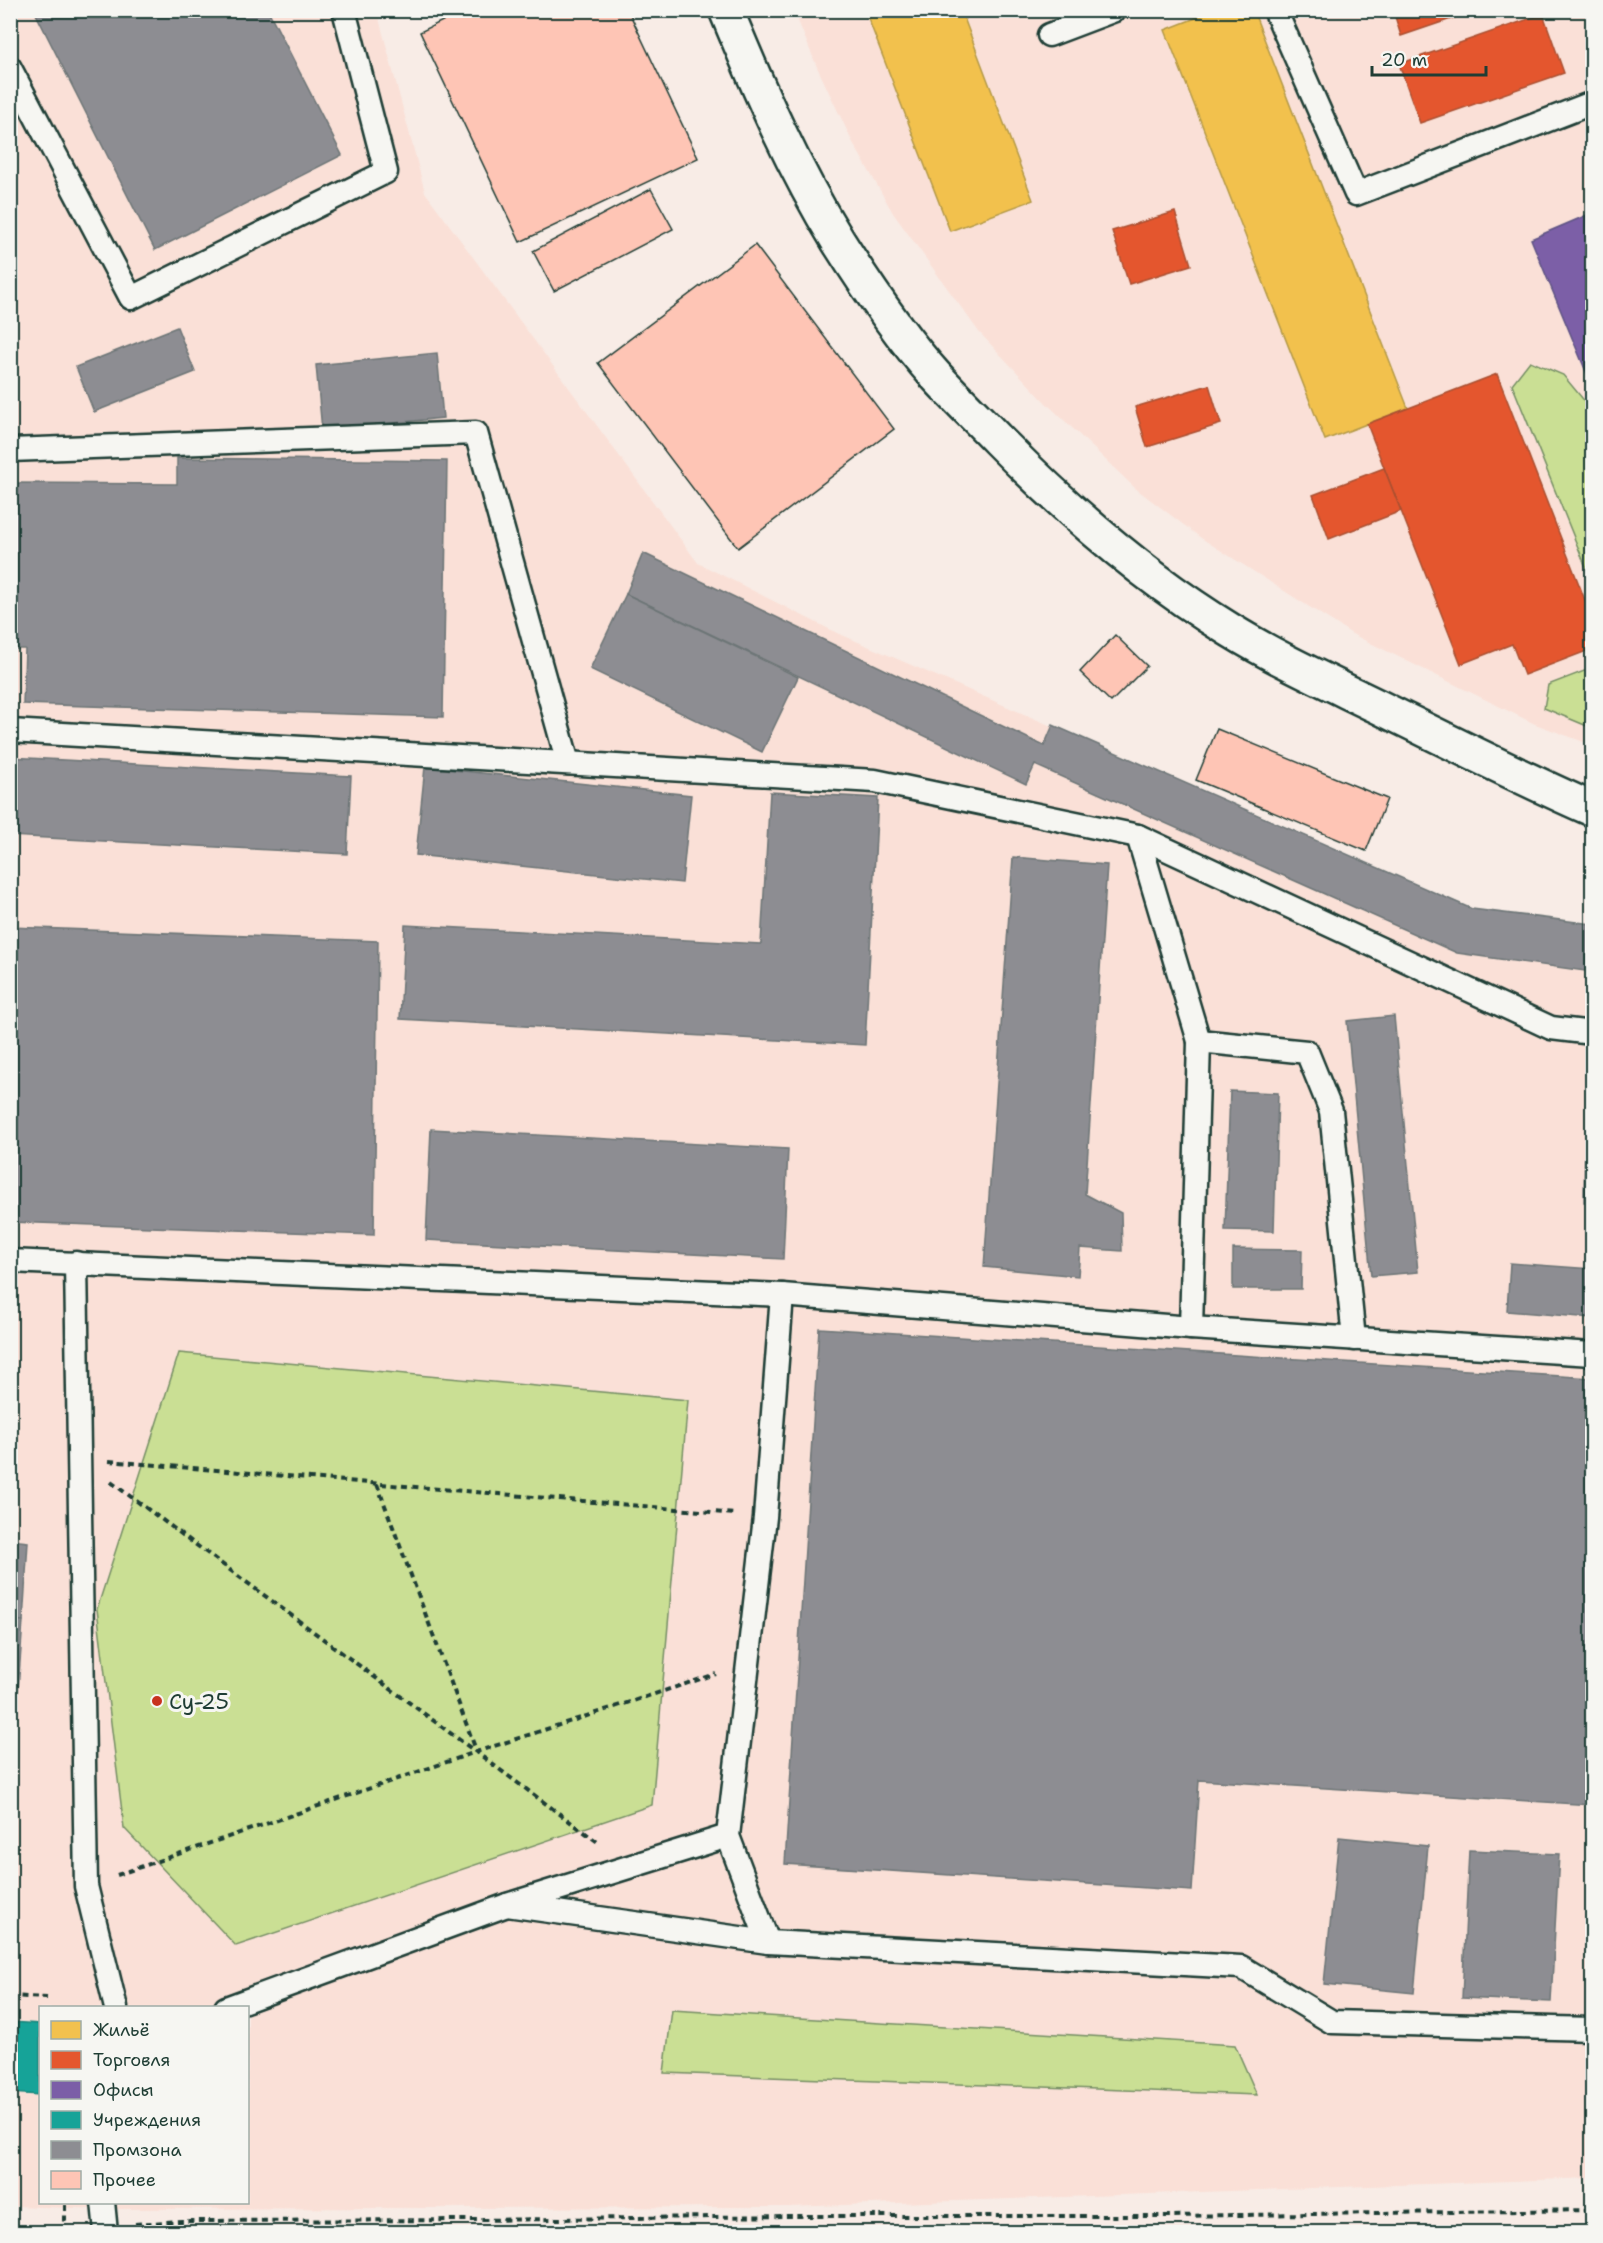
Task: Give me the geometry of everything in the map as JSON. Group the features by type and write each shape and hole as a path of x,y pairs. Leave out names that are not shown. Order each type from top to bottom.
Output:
{"street":[{"path":"726,10 755,81 790,154 838,241 896,326 934,374 1030,472 1077,516 1101,538 1167,587 1232,631 1506,770 1593,808"}],"lane":[{"path":"10,68 131,298 386,172 344,10"},
{"path":"1049,35 1115,10"},
{"path":"1275,10 1356,194 1593,103"},
{"path":"10,450 476,433 568,763"},
{"path":"10,731 875,781 1138,836 1551,1028 1593,1033"},
{"path":"1138,836 1199,1041 1191,1328"},
{"path":"1199,1041 1307,1052 1331,1111 1354,1339"},
{"path":"10,1261 782,1295 1191,1328 1593,1354"},
{"path":"76,1263 86,1886 116,2006"},
{"path":"768,1942 728,1836 765,1517 782,1295"},
{"path":"229,2006 507,1905 728,1836"},
{"path":"507,1905 768,1942 1241,1967 1332,2022 1593,2029"},
{"path":"103,2204 106,2229"}],"path":[{"path":"79,1458 765,1517"},
{"path":"79,1458 631,1867"},
{"path":"377,1484 476,1752"},
{"path":"86,1886 476,1752 748,1664"},
{"path":"10,1996 47,1998"},
{"path":"65,2204 64,2232 182,2221 1195,2215 1593,2210"}],"shaded area":[{"path":"11,11 377,11 425,192 698,563 833,631 1472,909 1592,924 1592,2178 788,2207 103,2209 11,2206"},
{"path":"794,11 1592,11 1592,745 1535,724 1352,634 1201,538 1135,488 1046,403 979,332 893,213 852,141 817,67"}],"green space":[{"path":"1530,361 1563,375 1592,410 1592,582 1512,384"},
{"path":"1592,668 1592,728 1544,708 1548,685"},
{"path":"179,1353 688,1400 652,1805 236,1946 124,1828 97,1609"},
{"path":"672,2010 1235,2045 1257,2095 664,2073"}],"building: Жильё":[{"path":"865,10 961,10 1033,200 950,231"},
{"path":"1216,10 1253,10 1408,408 1325,440 1165,30"}],"building: Торговля":[{"path":"1393,10 1455,10 1457,17 1401,36"},
{"path":"1543,14 1564,73 1420,123 1399,64"},
{"path":"1175,212 1191,265 1129,284 1112,231"},
{"path":"1497,374 1592,618 1592,649 1524,675 1512,644 1461,664 1367,424"},
{"path":"1209,385 1221,424 1147,447 1135,407"},
{"path":"1384,468 1401,511 1329,539 1313,495"}],"building: Офисы":[{"path":"1592,213 1592,386 1531,239"}],"building: Учреждения":[{"path":"10,2022 39,2024 39,2095 10,2093"}],"building: Промзона":[{"path":"34,10 268,10 342,155 155,250"},
{"path":"177,327 195,372 94,412 76,367"},
{"path":"437,353 443,418 322,430 316,365"},
{"path":"177,458 447,461 443,717 23,704 25,649 10,649 10,483 177,484"},
{"path":"643,553 1044,746 1053,725 1472,909 1592,924 1592,972 1457,953 1035,765 1026,784 626,594"},
{"path":"626,594 798,677 762,752 590,669"},
{"path":"10,757 351,776 347,854 10,836"},
{"path":"425,767 691,795 682,883 416,855"},
{"path":"770,792 878,798 865,1045 400,1019 405,925 761,944"},
{"path":"1013,857 1107,865 1085,1194 1121,1213 1122,1251 1080,1248 1078,1276 984,1267"},
{"path":"10,927 378,941 374,1235 10,1222"},
{"path":"1394,1016 1418,1272 1371,1276 1347,1021"},
{"path":"1230,1091 1278,1093 1274,1231 1225,1230"},
{"path":"431,1129 788,1149 783,1259 426,1240"},
{"path":"1585,1145 1592,1145 1592,1202 1584,1202"},
{"path":"1233,1249 1302,1250 1301,1289 1233,1289"},
{"path":"1510,1263 1592,1269 1592,1318 1507,1311"},
{"path":"819,1328 1592,1378 1592,1805 1199,1780 1192,1891 785,1864"},
{"path":"10,1540 28,1542 23,1621 10,1620"},
{"path":"10,1620 23,1621 10,1800"},
{"path":"1339,1837 1428,1846 1414,1993 1324,1984"},
{"path":"1469,1850 1559,1854 1551,2002 1462,1998"}],"building: Прочее":[{"path":"465,10 628,10 698,158 520,242 420,32"},
{"path":"651,189 673,229 554,291 533,251"},
{"path":"755,245 894,429 738,548 598,363"},
{"path":"1115,635 1147,666 1111,702 1080,672"},
{"path":"1217,729 1387,799 1366,851 1196,780"}],"place":[{"name":"Су-25","path":"157,1701"}]}
